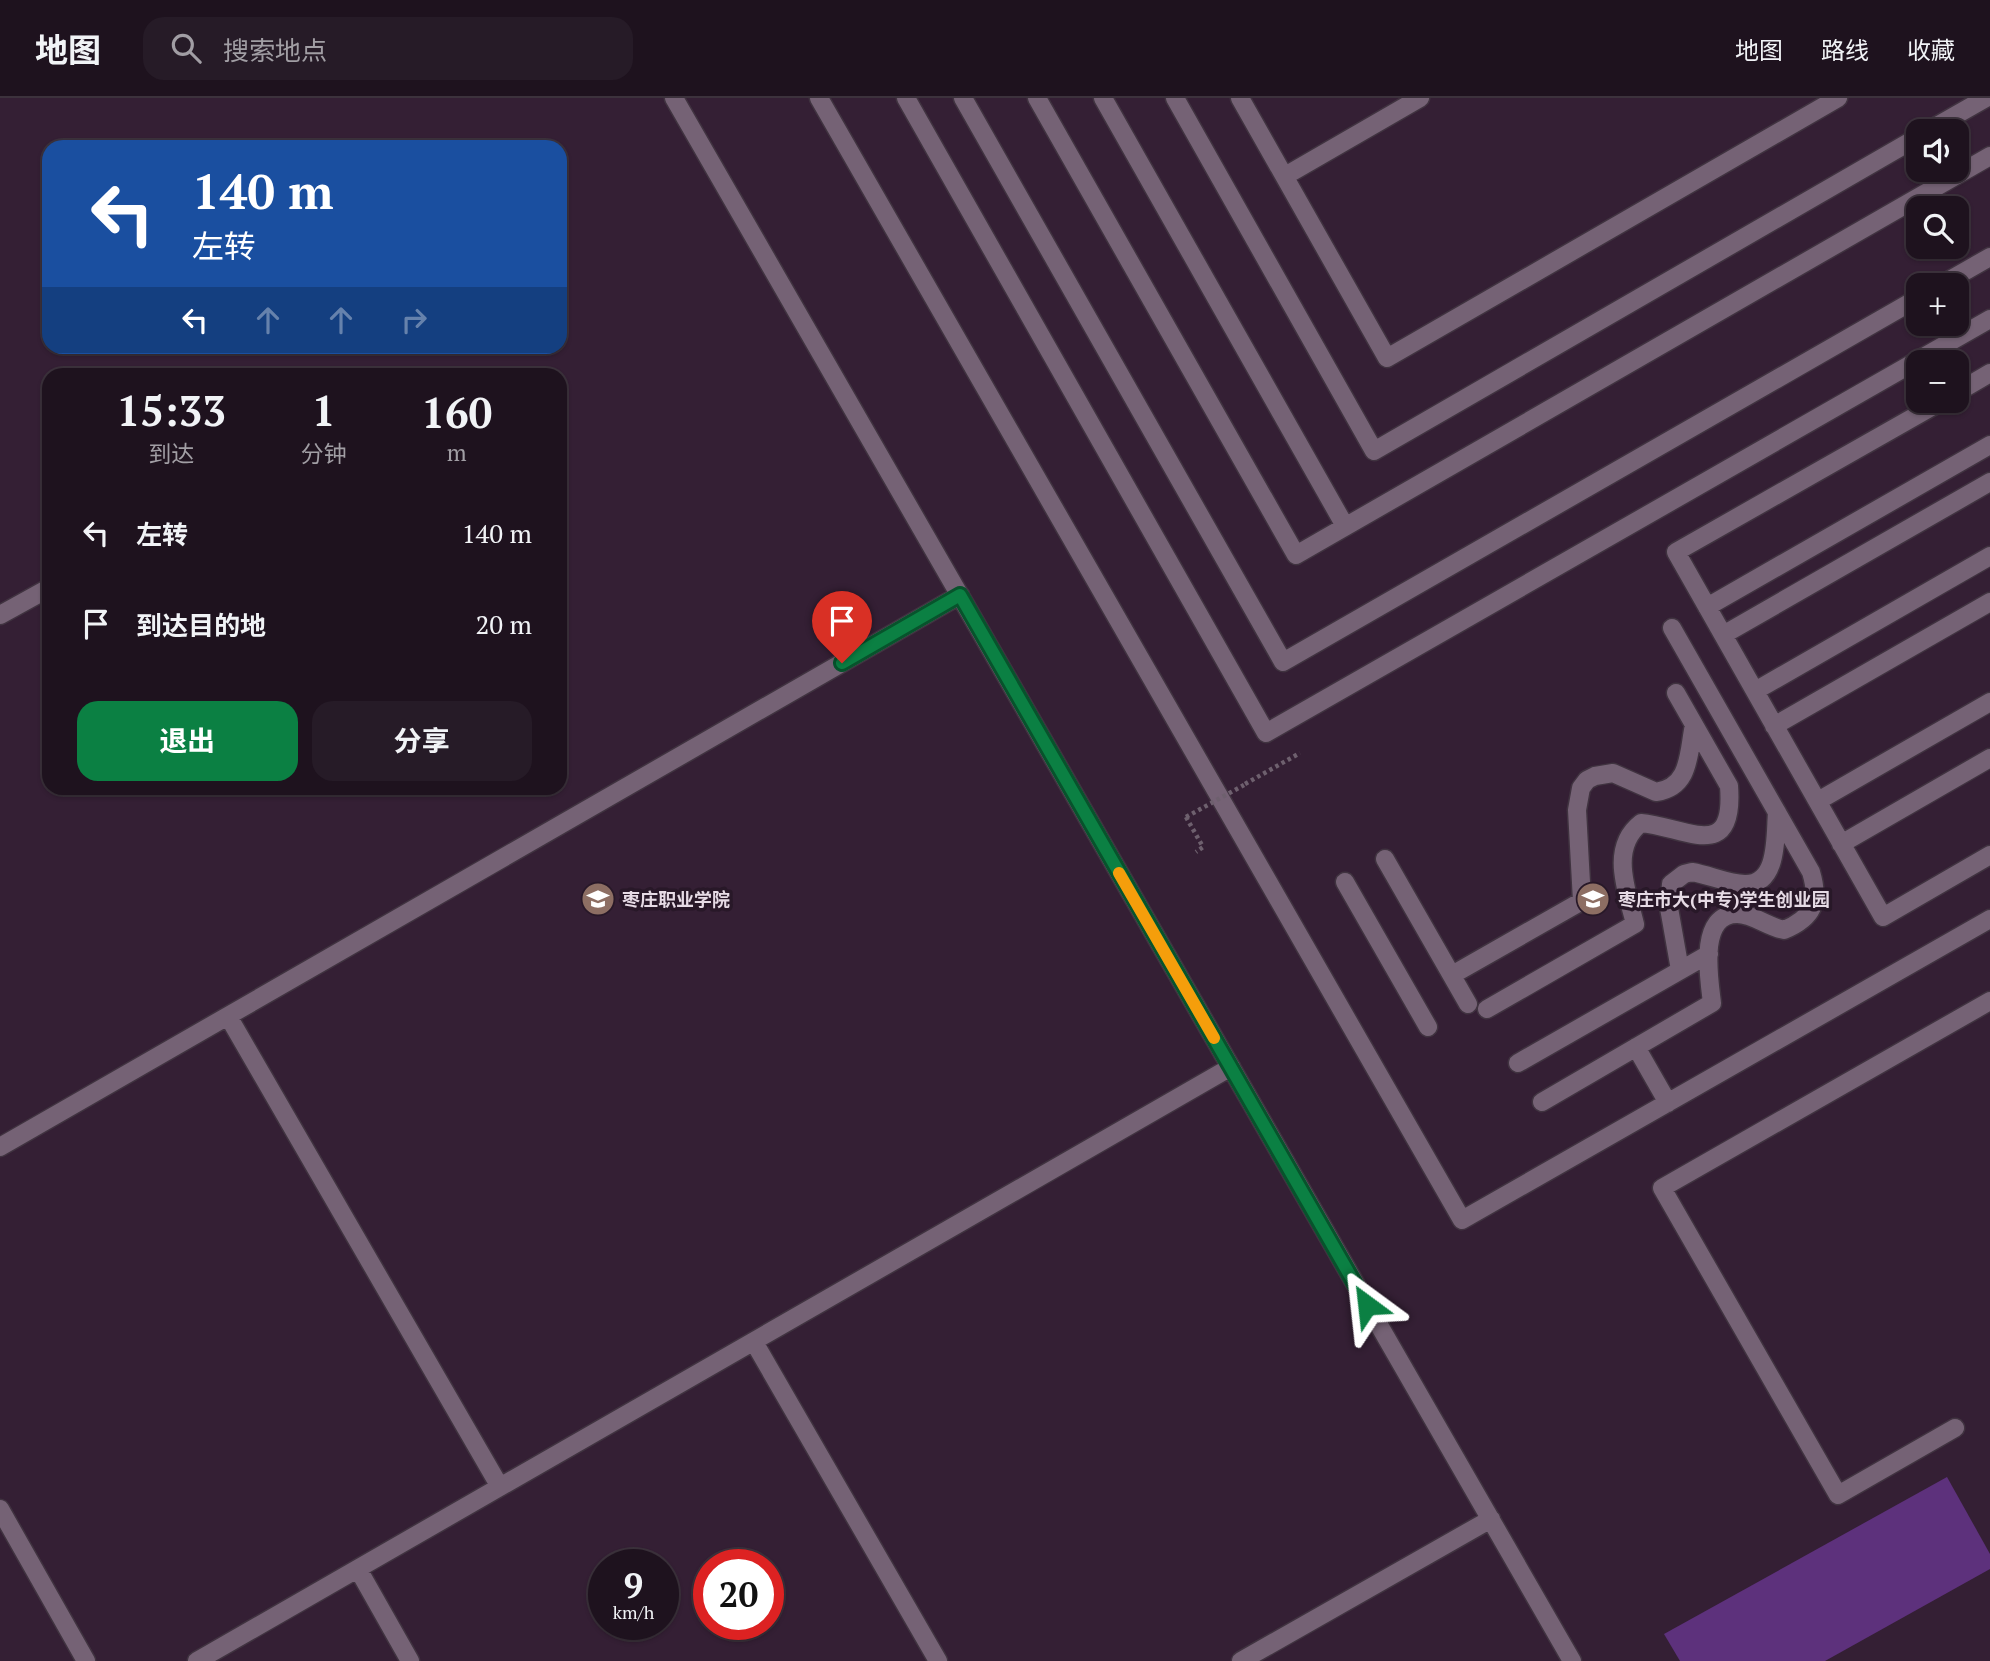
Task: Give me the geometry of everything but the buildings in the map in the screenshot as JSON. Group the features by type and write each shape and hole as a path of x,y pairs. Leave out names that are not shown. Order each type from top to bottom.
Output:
{"lane":[{"path":"674,98 1572,1661"},
{"path":"818,98 1462,1220 1990,919"},
{"path":"906,98 1266,733 1990,318"},
{"path":"962,98 1283,662 1906,305"},
{"path":"1037,98 1296,555 1990,156"},
{"path":"1103,98 1345,526"},
{"path":"1175,98 1374,451 1906,144"},
{"path":"1240,98 1387,358 1838,98"},
{"path":"1285,176 1420,98"},
{"path":"1949,119 1986,98"},
{"path":"1962,273 1990,257"},
{"path":"1969,385 1990,373"},
{"path":"1921,413 1676,552 1883,917 1990,855"},
{"path":"1707,607 1990,445"},
{"path":"1723,635 1990,482"},
{"path":"1755,691 1990,556"},
{"path":"0,615 42,592"},
{"path":"0,1147 960,595"},
{"path":"1774,726 1990,602"},
{"path":"1542,1102 1712,1003 1709,954 1713,926 1719,919 1738,914 1784,930 1801,922 1812,906 1815,885 1811,872 1672,628"},
{"path":"1487,1009 1635,924 1622,862 1624,849 1633,830 1641,823 1704,836 1719,831 1725,824 1730,803 1729,786 1676,693"},
{"path":"1818,801 1990,702"},
{"path":"1452,975 1582,901 1577,810 1581,788 1587,780 1604,773 1656,792 1675,786 1682,778 1694,725"},
{"path":"1841,844 1990,758"},
{"path":"1680,970 1669,908 1671,884 1684,874 1692,872 1745,884 1762,878 1769,872 1772,863 1777,812"},
{"path":"1385,859 1468,1004"},
{"path":"1345,881 1428,1027"},
{"path":"1518,1063 1709,954"},
{"path":"1955,1428 1838,1495 1662,1188 1990,1001"},
{"path":"228,1016 500,1487"},
{"path":"1636,1047 1668,1103"},
{"path":"197,1661 1231,1067"},
{"path":"754,1342 938,1661"},
{"path":"0,1509 86,1661"},
{"path":"1241,1661 1490,1519"},
{"path":"358,1569 410,1661"}],"path":[{"path":"1196,852 1203,847 1186,817 1300,753"}],"shaded area":[{"path":"0,98 1990,98 1990,1661 0,1661"}],"slow traffic":[{"path":"1119,873 1214,1038"}],"place":[{"name":"枣庄职业学院","path":"598,899"},
{"name":"枣庄市大(中专)学生创业园","path":"1593,899"}],"route":[{"path":"842,663 960,595 1367,1305"}]}
